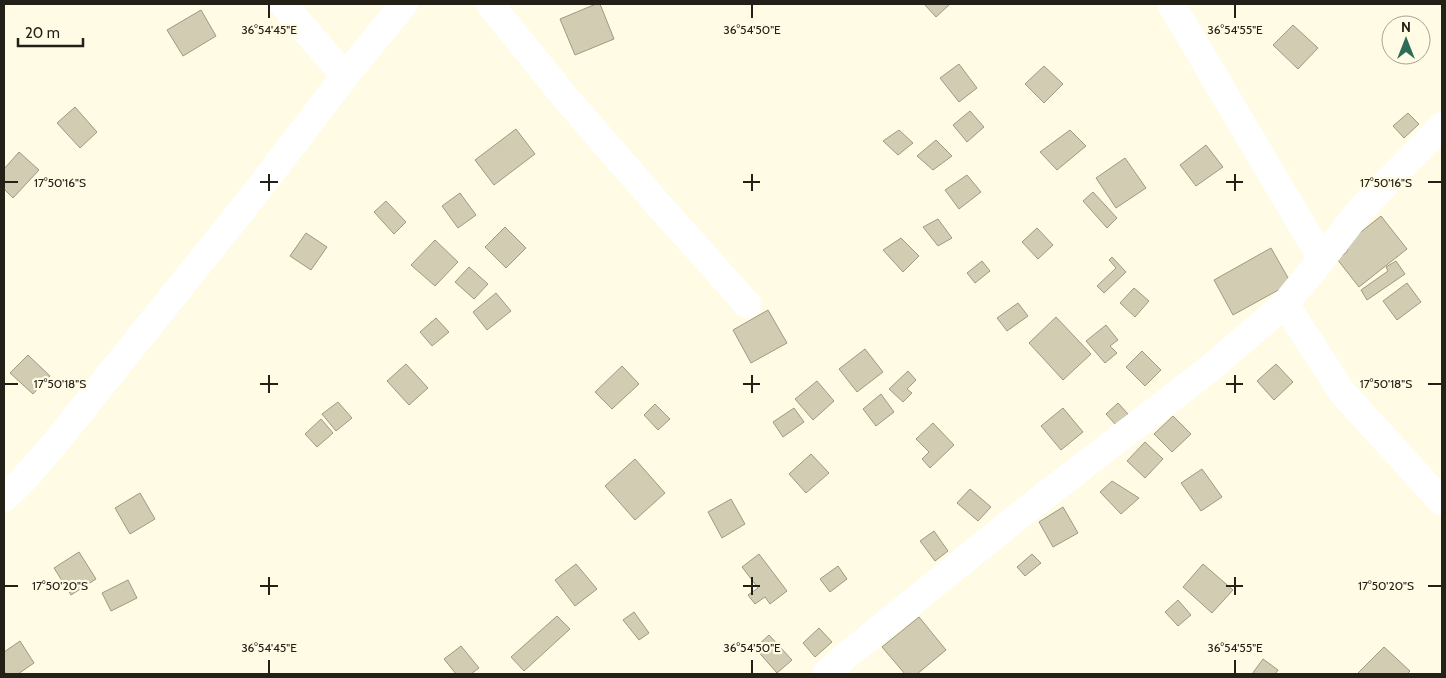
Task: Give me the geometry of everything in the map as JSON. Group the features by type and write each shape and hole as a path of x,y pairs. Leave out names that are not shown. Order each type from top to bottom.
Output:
{"street":[{"path":"283,4 345,76"},
{"path":"4,498 51,448 244,208 345,76 404,4"},
{"path":"490,4 564,96 747,304"},
{"path":"1171,4 1322,260"},
{"path":"826,674 1021,514 1208,370 1285,304 1362,209 1442,126"},
{"path":"1285,304 1342,392 1442,502"}],"building":[{"path":"600,4 614,39 575,55 560,19"},
{"path":"924,4 950,4 936,17"},
{"path":"201,10 216,36 183,56 167,30"},
{"path":"1293,25 1318,48 1298,69 1273,45"},
{"path":"959,64 977,88 959,102 940,78"},
{"path":"1044,66 1063,84 1044,103 1025,84"},
{"path":"75,107 97,132 80,148 57,123"},
{"path":"970,111 984,127 967,142 953,125"},
{"path":"1408,113 1419,124 1404,138 1393,126"},
{"path":"516,129 535,154 494,185 475,160"},
{"path":"899,130 913,143 898,155 883,141"},
{"path":"1070,130 1086,146 1057,170 1040,152"},
{"path":"936,140 952,156 933,170 917,156"},
{"path":"1206,145 1223,167 1196,186 1180,165"},
{"path":"19,152 39,170 13,198 4,189 4,169"},
{"path":"1125,158 1146,188 1116,208 1096,178"},
{"path":"967,175 981,192 959,209 945,190"},
{"path":"1093,192 1117,218 1107,228 1083,201"},
{"path":"460,193 476,215 458,228 442,206"},
{"path":"386,201 406,222 394,234 374,212"},
{"path":"1381,216 1407,249 1359,287 1337,259 1347,252 1347,243"},
{"path":"938,219 952,238 938,246 923,227"},
{"path":"505,227 526,248 506,268 485,247"},
{"path":"1037,228 1053,245 1038,259 1022,242"},
{"path":"306,233 327,247 311,270 290,256"},
{"path":"901,238 919,256 903,272 883,250"},
{"path":"435,240 458,262 435,286 411,265"},
{"path":"1271,248 1291,283 1233,315 1214,280"},
{"path":"1112,257 1126,272 1104,293 1097,286 1116,268 1109,260"},
{"path":"982,261 990,271 975,283 967,273"},
{"path":"1396,261 1405,274 1367,300 1361,290 1388,271 1386,267"},
{"path":"469,267 488,284 474,299 455,282"},
{"path":"1407,283 1421,302 1397,320 1383,301"},
{"path":"1134,288 1149,301 1135,317 1120,303"},
{"path":"496,293 511,311 487,330 473,312"},
{"path":"1018,303 1028,316 1007,331 997,318"},
{"path":"768,310 787,343 751,363 733,330"},
{"path":"1056,317 1091,354 1063,380 1029,343"},
{"path":"436,318 449,332 432,346 420,332"},
{"path":"1106,325 1118,340 1110,346 1117,353 1105,363 1086,341"},
{"path":"865,349 883,372 857,392 839,369"},
{"path":"1142,351 1161,370 1145,386 1126,367"},
{"path":"28,355 50,376 33,394 10,373"},
{"path":"406,364 428,388 409,405 387,381"},
{"path":"1276,364 1293,382 1274,400 1257,381"},
{"path":"622,366 639,384 612,409 595,392"},
{"path":"908,371 916,380 907,389 912,393 903,402 889,389"},
{"path":"817,381 834,401 813,420 795,399"},
{"path":"881,394 894,412 876,426 863,409"},
{"path":"338,402 352,418 336,431 322,414"},
{"path":"1118,403 1128,414 1116,425 1106,414"},
{"path":"655,404 670,419 658,430 644,415"},
{"path":"794,408 804,422 783,437 773,422"},
{"path":"1063,408 1083,432 1061,450 1041,426"},
{"path":"1173,416 1191,434 1172,452 1154,434"},
{"path":"321,419 333,433 317,447 305,434"},
{"path":"933,423 954,445 930,468 922,459 929,452 916,439"},
{"path":"1145,442 1163,459 1145,478 1127,461"},
{"path":"811,454 829,473 806,493 789,474"},
{"path":"635,459 665,493 635,520 605,486"},
{"path":"1202,469 1222,497 1201,511 1181,483"},
{"path":"1112,481 1139,498 1121,514 1100,492"},
{"path":"970,489 991,507 978,521 957,503"},
{"path":"140,493 155,519 130,534 115,508"},
{"path":"731,499 745,524 722,538 708,512"},
{"path":"1063,507 1078,533 1053,547 1039,522"},
{"path":"934,531 948,551 935,561 920,541"},
{"path":"79,552 96,579 71,595 54,568"},
{"path":"759,554 787,591 770,604 765,597 755,604 748,595 758,588 742,567"},
{"path":"1032,554 1041,563 1025,576 1017,567"},
{"path":"576,564 597,589 575,606 555,580"},
{"path":"1203,564 1233,590 1212,613 1183,587"},
{"path":"838,566 847,579 830,592 820,579"},
{"path":"128,580 137,598 111,611 102,593"},
{"path":"1178,600 1191,615 1178,626 1165,612"},
{"path":"634,612 649,633 639,640 623,620"},
{"path":"557,616 570,629 524,671 511,657"},
{"path":"919,617 946,650 917,674 905,674 882,647"},
{"path":"819,628 832,642 815,657 803,643"},
{"path":"769,635 792,660 777,673 755,648"},
{"path":"20,641 34,663 18,674 6,674 4,671 4,652"},
{"path":"461,646 479,668 471,674 456,674 444,659"},
{"path":"1384,647 1410,671 1407,674 1357,674"},
{"path":"1263,659 1278,670 1275,674 1252,674"}]}
